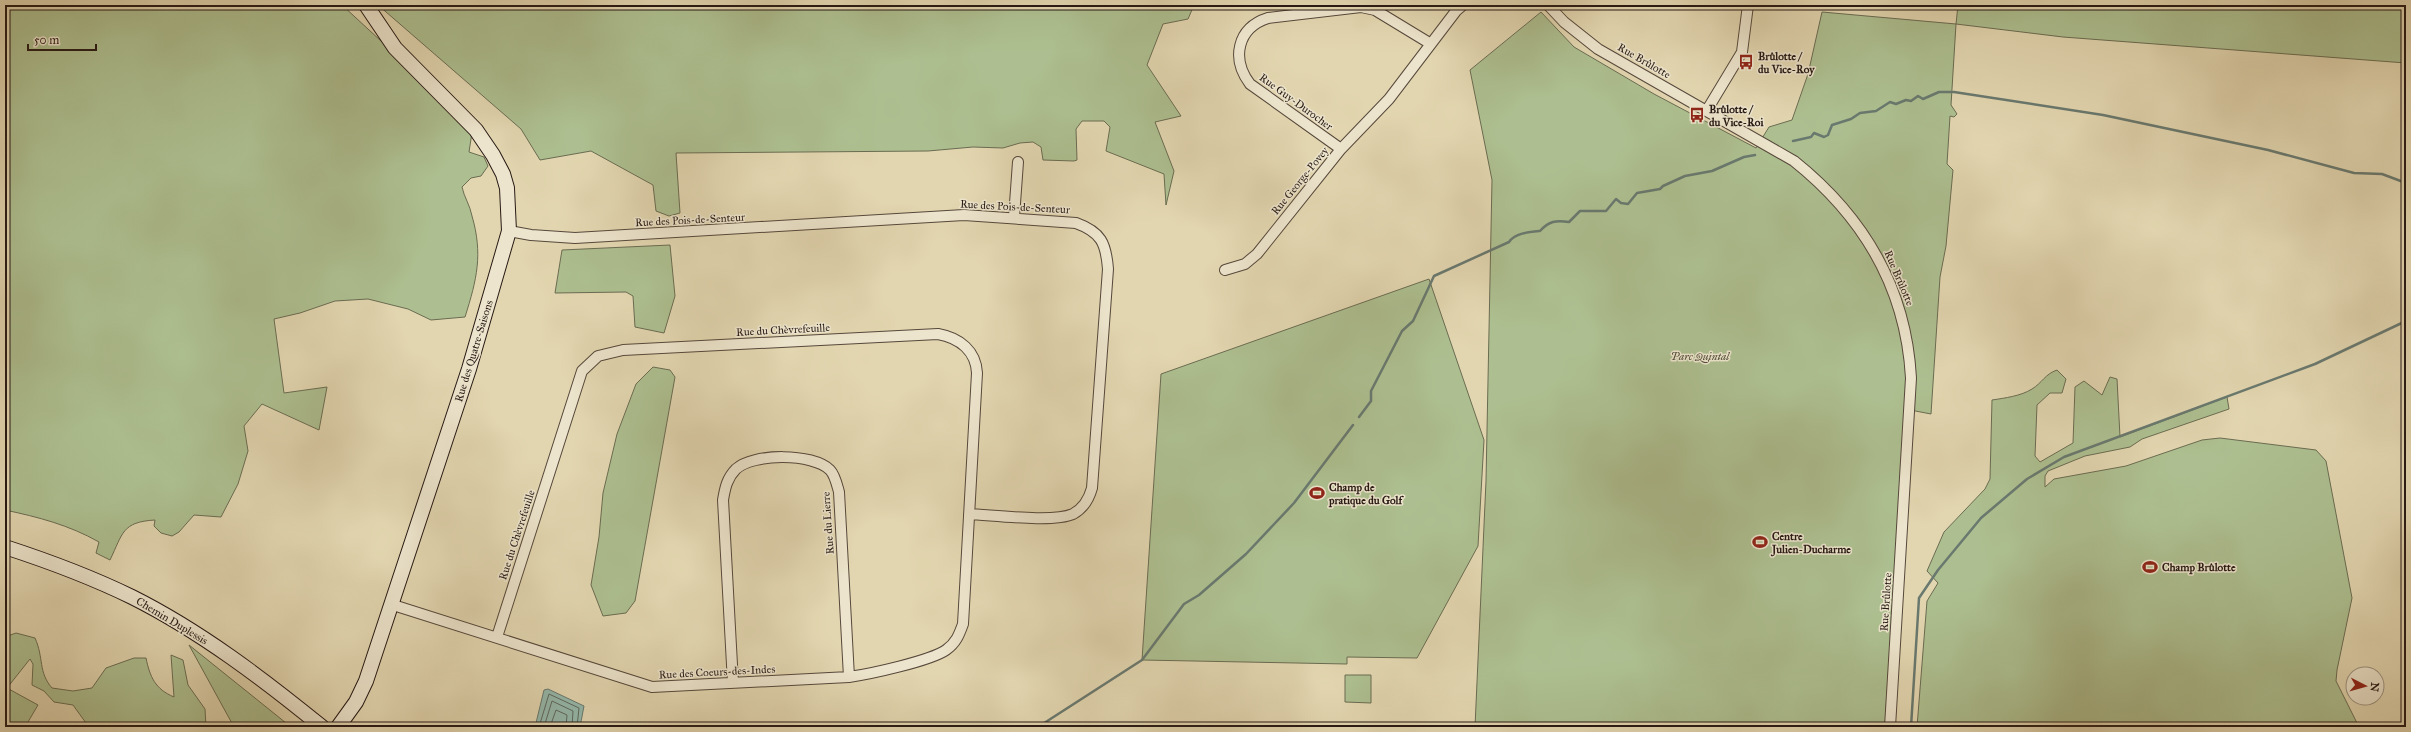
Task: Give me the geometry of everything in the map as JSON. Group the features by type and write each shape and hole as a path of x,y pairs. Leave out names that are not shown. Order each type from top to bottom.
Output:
{"street":[{"name":"Rue des Quatre-Saisons","path":"338,727 362,693 390,604 469,369 509,231 507,188 503,174 493,156 476,130 395,48 366,5"},
{"name":"Rue George-Povey","path":"1225,270 1246,264 1256,254 1341,149 1375,116 1456,11 1464,5"},
{"name":"Rue Brûlotte","path":"1548,5 1564,22 1598,48 1794,161 1833,196 1856,223 1871,245 1889,281 1903,319 1910,355 1910,396 1890,727"},
{"path":"1707,110 1742,52 1748,5"},
{"name":"Rue Guy-Durocher","path":"1341,149 1250,84 1241,68 1239,50 1249,28 1257,21 1268,18 1361,7 1375,10 1431,44"},
{"path":"1014,218 1018,162"},
{"name":"Rue des Pois-de-Senteur","path":"509,231 531,235 575,238 964,215 1076,222 1088,227 1098,235 1107,248 1108,269 1092,488 1089,499 1081,509 1061,518 969,514"},
{"name":"Rue du Chèvrefeuille","path":"497,638 582,372 598,356 610,353 894,335 938,334 955,338 970,350 977,366 963,624 954,643"},
{"name":"Rue du Lierre","path":"733,683 723,500 730,477 736,469 745,463 764,459 814,460 831,471 836,481 839,492 849,677"},
{"name":"Chemin Duplessis","path":"5,547 99,582 172,619 234,660 322,727"},
{"name":"Rue des Coeurs-des-Indes","path":"390,604 647,686 662,687 849,677 870,674 938,654 954,643"}],"green space":[{"path":"5,5 342,5 473,126 469,152 484,157 488,166 481,176 471,178 462,187 471,212 478,255 473,291 465,317 431,320 408,309 368,299 335,301 300,313 274,319 284,393 327,387 319,430 262,404 244,426 248,451 238,484 221,517 194,515 179,532 172,536 161,533 154,526 155,520 136,523 130,526 121,536 110,560 96,553 99,542 88,536 53,522 5,510"},
{"path":"378,5 1194,5 1188,19 1163,24 1147,65 1181,116 1155,122 1174,171 1166,205 1164,174 1106,151 1110,127 1104,121 1082,121 1076,129 1077,160 1074,161 1043,160 1041,147 1033,142 1020,143 1003,148 973,147 928,151 676,153 680,213 669,216 656,211 653,185 591,151 540,160 521,129"},
{"path":"1958,5 2406,5 2406,63 2063,37 1956,24"},
{"name":"Parc Quintal","path":"1541,12 1574,47 1654,94 1756,148 1769,127 1792,120 1808,74 1822,12 1956,24 1951,105 1957,114 1954,117 1950,116 1947,164 1953,170 1946,246 1940,277 1931,414 1905,409 1885,727 1475,727 1486,481 1492,180 1470,70"},
{"path":"670,245 675,296 664,333 635,327 633,296 626,292 555,293 562,250"},
{"name":"Champ de pratique du Golf","path":"1429,279 1484,440 1478,546 1417,658 1347,657 1347,664 1142,660 1161,374"},
{"path":"653,367 670,370 675,377 635,601 626,613 603,616 591,585 599,537 603,493 617,434 636,384"},
{"name":"Champ Brûlotte","path":"2057,370 2066,379 2062,393 2050,393 2037,405 2035,456 2040,462 2073,443 2075,387 2084,381 2102,395 2110,377 2117,379 2120,437 2227,397 2229,409 2142,439 2130,447 2085,456 2048,471 2045,476 2045,487 2054,479 2126,466 2202,440 2220,438 2316,450 2326,461 2352,598 2336,681 2345,699 2345,706 2348,706 2359,727 1917,727 1927,601 1938,583 1927,571 1944,532 1985,489 1990,479 1992,400 2013,396 2028,391"},
{"path":"16,633 35,638 45,676 52,688 73,691 92,688 106,668 134,658 146,658 149,671 154,682 162,690 174,697 171,655 183,660 188,685 205,709 206,727 85,727 86,723 73,705 54,702 44,691 32,685 33,664 30,659 7,688 38,705 25,727 5,727 5,637"},
{"path":"189,645 291,727 234,727"},
{"path":"1345,675 1371,675 1371,703 1345,702"}],"water":[{"path":"548,689 584,706 580,727 535,727 544,690"}],"waterway":[{"path":"1793,141 1811,137 1814,133 1824,137 1828,135 1832,125 1851,119 1860,113 1876,111 1890,102 1896,104 1906,100 1911,101 1918,96 1923,99 1939,92 1954,92 2103,115 2268,150 2354,173 2382,174 2406,183"},
{"path":"1359,417 1371,401 1371,391 1402,331 1413,321 1434,276 1509,242 1519,235 1540,231 1546,225 1553,222 1569,222 1580,211 1606,211 1616,199 1621,203 1628,204 1637,193 1660,189 1663,186 1685,176 1712,171 1744,157 1755,155"},
{"path":"1911,727 1919,598 1938,570 1981,518 2027,479 2064,457 2315,364 2406,321"},
{"path":"1038,727 1142,660 1184,604 1199,595 1246,554 1294,503 1353,425"}],"place":[{"name":"Brûlotte / du Vice-Roy","path":"1746,62"},
{"name":"Brûlotte / du Vice-Roi","path":"1697,115"},
{"name":"Champ de pratique du Golf","path":"1317,493"},
{"name":"Centre Julien-Ducharme","path":"1760,542"},
{"name":"Champ Brûlotte","path":"2150,567"}]}
